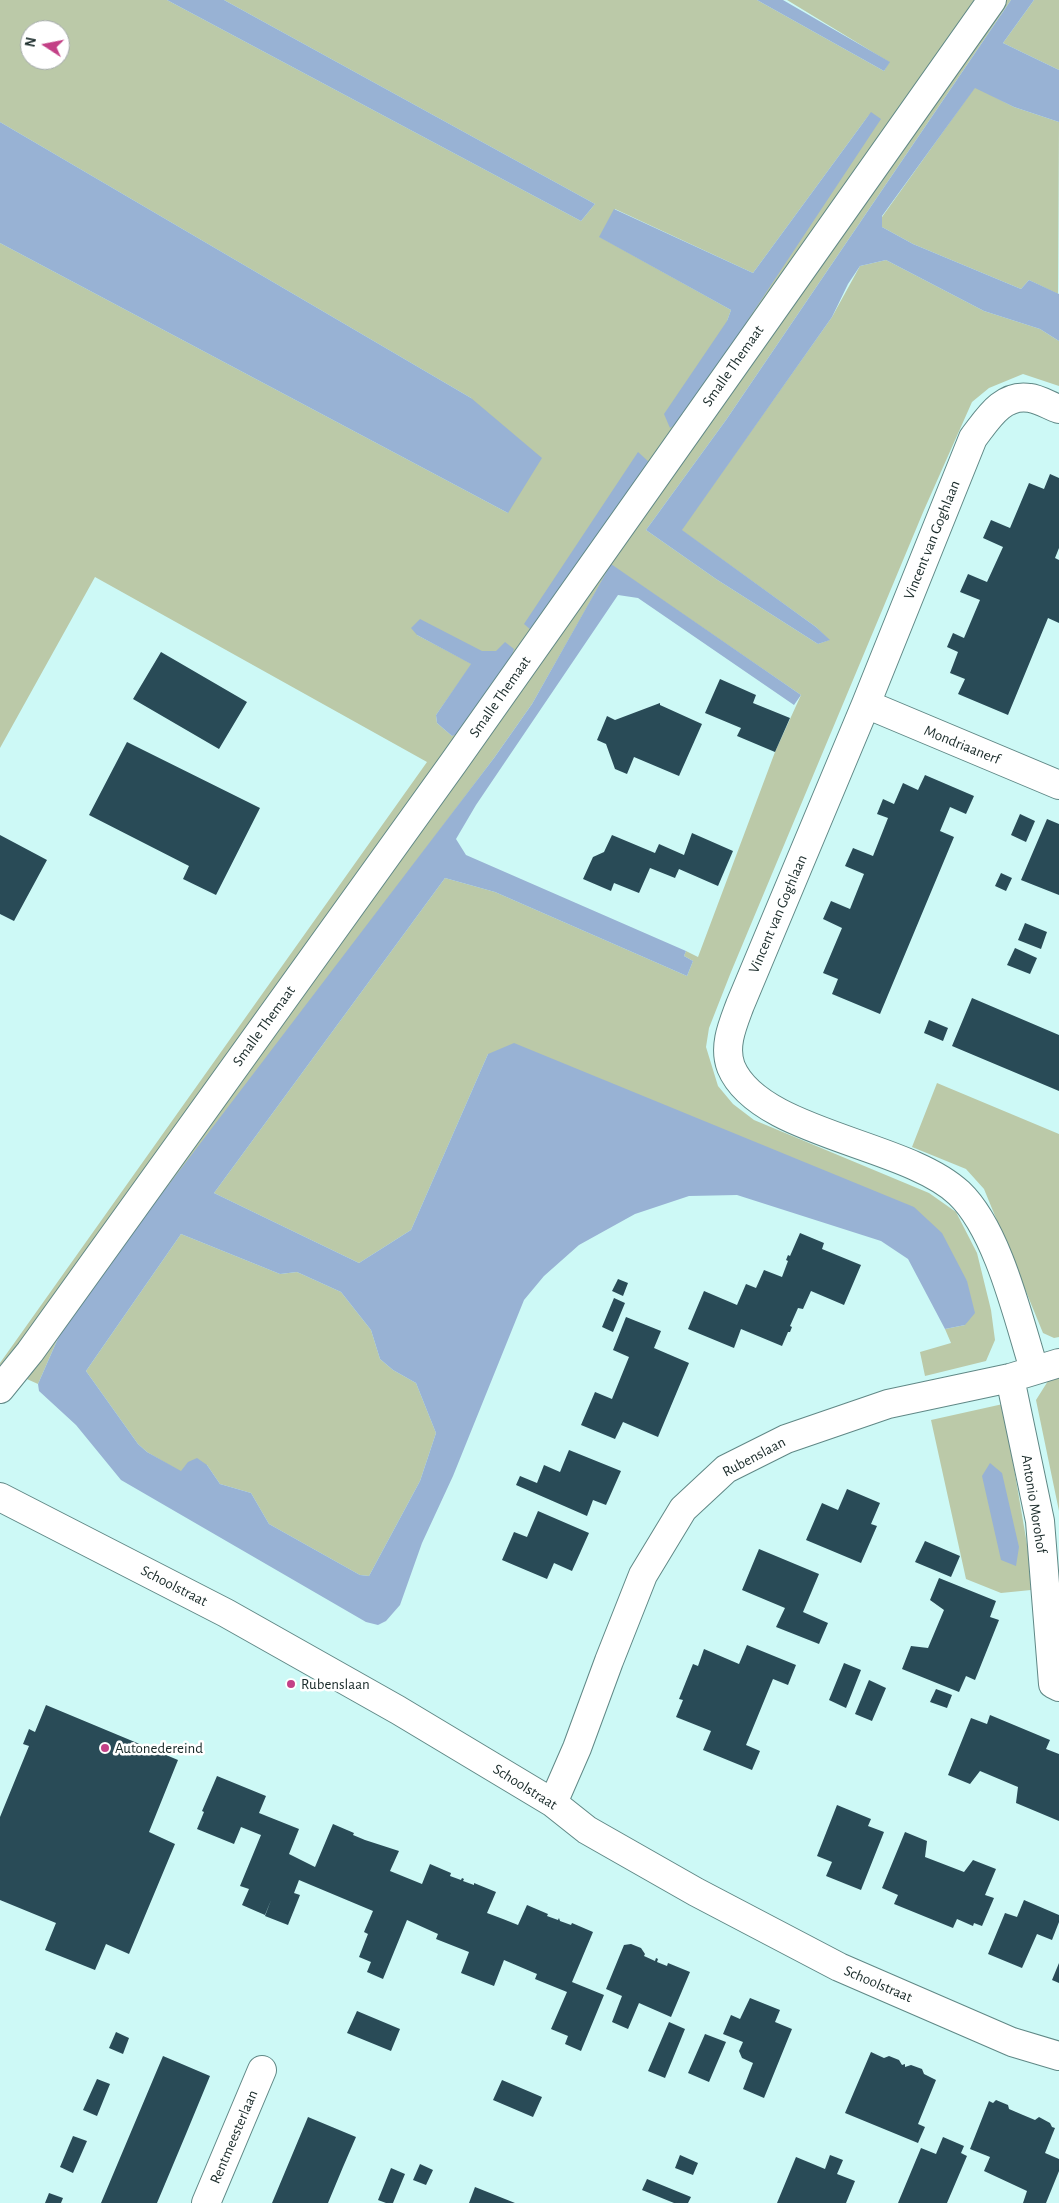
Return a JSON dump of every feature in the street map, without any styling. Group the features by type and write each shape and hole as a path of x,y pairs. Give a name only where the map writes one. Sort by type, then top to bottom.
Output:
{"street":[{"name":"Smalle Themaat","path":"0,1389 30,1352 454,762 992,0"},
{"name":"Vincent van Goghlaan","path":"1034,1370 998,1259 977,1216 960,1194 946,1182 918,1168 780,1114 752,1094 740,1081 731,1066 728,1049 730,1032 866,704 973,438 994,410 1013,399 1030,398 1059,409"},
{"name":"Mondriaanerf","path":"866,704 1059,784"},
{"name":"Antonio Morohof","path":"1034,1370 1040,1521 1053,1684 1059,1687"},
{"name":"Rubenslaan","path":"553,1803 577,1748 608,1661 643,1575 683,1508 726,1469 786,1439 888,1404 1034,1370"},
{"name":"Schoolstraat","path":"0,1497 226,1613 398,1710 553,1803 587,1830 696,1892 839,1968 1012,2042 1059,2056"},
{"name":"Rentmeesterlaan","path":"206,2203 262,2070"}],"green space":[{"path":"0,0 167,0 581,221 595,204 224,0 757,0 884,71 889,62 787,0 1011,0 726,420 646,530 716,579 818,644 829,640 816,627 681,530 832,317 860,266 886,260 984,311 1040,329 1059,341 1059,386 1023,374 989,388 972,402 924,510 731,972 709,1028 706,1047 718,1086 733,1104 754,1120 929,1193 956,1212 977,1253 991,1310 995,1340 986,1361 925,1376 920,1352 951,1343 945,1329 965,1325 967,1281 488,1054 411,1230 359,1263 214,1193 445,878 495,892 687,976 693,961 684,956 686,951 698,957 775,752 801,695 611,565 532,704 494,758 59,1336 38,1384 0,1367 0,1363 427,762 95,577 0,748 0,243 508,513 471,398 0,122","holes":["871,112 727,321 731,310 600,237 615,209 753,273","420,620 482,652 496,651 452,736 437,723 436,715 472,664 417,635"]},
{"path":"1034,0 1059,0 1059,70 1003,43"},
{"path":"975,87 1014,107 1059,122 1058,294 1029,280 1021,289 913,244 882,227 882,217"},
{"path":"937,1083 1059,1134 1059,1337 1054,1338 1043,1333 984,1189 966,1169 912,1147"},
{"path":"181,1234 280,1274 297,1272 341,1292 371,1330 380,1359 393,1370 416,1383 436,1433 420,1481 369,1576 360,1575 269,1524 251,1493 220,1484 207,1465 181,1472 147,1452 138,1444 86,1371"},
{"path":"1059,1378 1059,1511 1036,1400 1048,1381"},
{"path":"1003,1404 1028,1550 1031,1590 1001,1593 966,1579 931,1420"}],"water":[{"path":"167,0 224,0 595,204 581,221"},
{"path":"757,0 783,0 890,62 884,71"},
{"path":"1011,0 1034,0 1003,43 1059,70 1059,122 1014,107 975,88 882,216 882,227 913,244 1021,289 1029,280 1059,294 1059,341 1040,329 984,311 886,260 860,266 848,284 832,317 682,530 816,627 830,640 818,644 716,579 646,530 726,420"},
{"path":"871,112 881,119 681,421 670,428 664,414 727,321 731,310 599,237 614,209 753,273"},
{"path":"0,122 471,398 542,458 508,513 0,243"},
{"path":"638,452 649,462 531,630 524,624"},
{"path":"611,564 801,695 794,705 638,598 618,595 476,805 456,839 466,855 686,951 684,956 693,961 687,976 495,892 445,878 214,1193 359,1263 411,1230 488,1054 514,1043 914,1207 942,1233 967,1281 975,1313 965,1325 945,1329 908,1259 881,1241 737,1195 689,1196 635,1214 579,1245 544,1276 524,1300 453,1476 422,1543 400,1605 386,1621 378,1625 366,1622 121,1480 76,1425 39,1391 38,1384 59,1336 135,1229 494,758 532,704","holes":["181,1234 280,1274 297,1272 341,1292 371,1330 380,1359 393,1370 416,1383 436,1433 420,1481 369,1576 360,1575 269,1524 251,1493 220,1484 207,1465 197,1458 188,1462 181,1471 147,1452 138,1444 86,1371"]},
{"path":"420,619 482,651 496,651 505,642 514,649 508,667 462,732 452,736 437,723 436,715 471,664 417,635 411,628"},
{"path":"990,1463 1002,1473 1019,1547 1016,1566 1001,1560 982,1476"}],"building":[{"path":"1050,474 1059,478 1059,548 1055,558 1059,560 1059,623 1048,618 1008,715 958,694 965,679 950,673 958,652 947,647 953,633 964,638 980,600 960,592 968,574 987,582 1003,547 983,538 991,520 1010,528 1029,483 1044,489"},
{"path":"161,652 247,702 219,749 133,699"},
{"path":"720,679 756,695 753,703 790,718 775,752 737,736 741,728 705,713"},
{"path":"660,703 660,705 702,724 679,776 634,757 627,774 615,769 606,744 597,740 607,716 615,720"},
{"path":"127,742 260,808 216,895 183,879 189,866 89,815"},
{"path":"925,775 974,796 966,814 950,807 940,831 954,837 880,1014 832,994 838,979 823,973 842,928 823,919 831,901 850,909 864,874 845,866 853,848 873,856 888,818 877,814 883,799 894,804 903,783 918,790"},
{"path":"1020,814 1035,821 1026,842 1011,835"},
{"path":"1047,819 1059,824 1059,895 1021,880"},
{"path":"692,833 733,851 718,886 679,869 675,878 650,868 639,893 614,883 611,891 583,879 593,857 604,852 612,835 655,853 659,844 684,855"},
{"path":"0,835 47,860 14,921 0,914"},
{"path":"1001,873 1012,878 1006,891 995,886"},
{"path":"1025,923 1047,932 1041,949 1018,940"},
{"path":"1015,948 1037,958 1030,974 1007,965"},
{"path":"972,998 1059,1035 1059,1091 952,1046"},
{"path":"929,1020 948,1028 943,1041 924,1033"},
{"path":"800,1233 824,1243 822,1249 861,1265 844,1305 811,1291 803,1309 798,1308 790,1326 792,1327 790,1332 788,1332 782,1346 741,1329 734,1348 688,1329 704,1291 737,1305 746,1284 756,1288 764,1270 782,1277 788,1261 786,1260 788,1255 790,1256"},
{"path":"618,1279 628,1283 623,1296 612,1291"},
{"path":"614,1298 625,1303 613,1332 602,1327"},
{"path":"626,1317 661,1331 654,1348 689,1363 658,1437 623,1422 615,1439 581,1425 595,1392 612,1399 629,1357 613,1350"},
{"path":"569,1450 621,1471 606,1505 593,1500 587,1516 516,1485 520,1476 537,1483 544,1465 560,1472"},
{"path":"847,1489 880,1503 871,1524 877,1526 861,1563 806,1540 822,1503 838,1510"},
{"path":"538,1511 589,1533 572,1571 554,1563 547,1579 502,1560 514,1532 527,1537"},
{"path":"925,1541 960,1556 951,1577 915,1562"},
{"path":"759,1549 819,1574 803,1612 828,1623 819,1644 776,1627 785,1608 742,1590"},
{"path":"939,1578 996,1601 990,1617 999,1620 975,1680 966,1676 959,1692 902,1669 911,1646 928,1648 944,1610 930,1600"},
{"path":"747,1645 796,1665 788,1685 773,1679 746,1745 760,1751 752,1770 703,1750 711,1731 676,1717 683,1700 679,1699 693,1664 698,1666 704,1649 739,1664"},
{"path":"844,1663 861,1670 846,1708 829,1700"},
{"path":"869,1680 886,1688 872,1721 855,1714"},
{"path":"936,1689 952,1695 947,1708 930,1702"},
{"path":"46,1705 178,1760 149,1832 175,1844 129,1954 106,1944 95,1970 45,1950 56,1923 0,1900 0,1817 29,1746 23,1744 29,1729 35,1732"},
{"path":"990,1715 1050,1740 1046,1749 1059,1754 1059,1821 1016,1803 1018,1787 980,1771 970,1784 948,1775 971,1718 987,1724"},
{"path":"217,1776 266,1796 259,1813 299,1829 289,1854 315,1867 333,1824 365,1840 399,1851 390,1871 422,1884 430,1864 451,1873 450,1876 461,1880 462,1878 464,1879 463,1881 474,1885 474,1883 496,1892 487,1913 518,1925 527,1905 548,1914 547,1916 558,1920 559,1918 560,1921 571,1925 572,1923 593,1932 572,1982 604,1995 581,2051 565,2044 568,2036 551,2029 567,1992 535,1979 537,1974 504,1960 494,1986 461,1973 469,1952 436,1939 438,1934 407,1920 383,1979 367,1972 371,1962 359,1957 368,1934 364,1932 373,1911 299,1880 294,1893 300,1895 288,1925 265,1916 271,1900 265,1915 242,1905 249,1889 240,1886 261,1835 241,1827 234,1844 197,1829 204,1812 202,1811"},
{"path":"837,1805 871,1819 868,1826 884,1832 861,1890 826,1876 832,1862 817,1856"},
{"path":"905,1832 927,1841 925,1857 964,1872 973,1860 996,1869 985,1895 994,1898 982,1926 974,1923 973,1926 957,1919 953,1928 894,1904 898,1895 882,1888"},
{"path":"1024,1900 1059,1915 1059,1922 1052,1940 1037,1934 1022,1968 988,1954 1005,1913 1017,1917"},
{"path":"631,1944 641,1948 645,1954 644,1956 655,1961 656,1958 658,1959 657,1962 667,1966 668,1963 690,1972 671,2017 639,2003 628,2029 612,2022 622,1996 606,1989 624,1945"},
{"path":"1059,1963 1059,1983 1052,1980"},
{"path":"750,1998 780,2010 775,2022 792,2029 764,2098 743,2089 753,2063 742,2058 739,2051 743,2042 723,2034 731,2015 740,2019"},
{"path":"357,2011 400,2029 391,2051 347,2033"},
{"path":"669,2022 685,2029 665,2078 648,2071"},
{"path":"116,2032 129,2038 123,2054 109,2048"},
{"path":"705,2034 726,2042 709,2082 688,2073"},
{"path":"871,2052 884,2058 889,2056 899,2060 902,2065 905,2064 905,2067 911,2065 922,2069 924,2074 936,2080 918,2124 925,2127 918,2143 845,2113"},
{"path":"163,2056 210,2076 157,2203 101,2203"},
{"path":"97,2079 110,2084 97,2116 83,2110"},
{"path":"502,2080 542,2097 533,2117 493,2100"},
{"path":"996,2100 1008,2105 1009,2109 1035,2120 1039,2117 1055,2128 1045,2153 1059,2159 1059,2171 1046,2203 1023,2203 1027,2191 984,2171 990,2157 970,2149 989,2101 993,2103"},
{"path":"308,2117 356,2137 328,2203 272,2203"},
{"path":"73,2136 87,2141 73,2173 60,2167"},
{"path":"943,2137 964,2146 961,2153 967,2156 947,2203 898,2203 921,2148 936,2154"},
{"path":"680,2155 698,2163 693,2175 675,2168"},
{"path":"830,2155 843,2160 837,2174 855,2181 846,2203 777,2203 796,2157 825,2169"},
{"path":"420,2164 433,2170 426,2185 413,2180"},
{"path":"391,2168 405,2174 393,2203 386,2203 378,2200"},
{"path":"647,2179 691,2197 688,2203 674,2203 642,2190"},
{"path":"475,2187 515,2203 469,2203"},
{"path":"49,2193 63,2198 61,2203 45,2203"}],"place":[{"name":"Rubenslaan","path":"291,1684"},
{"name":"Autonedereind","path":"105,1748"}]}
